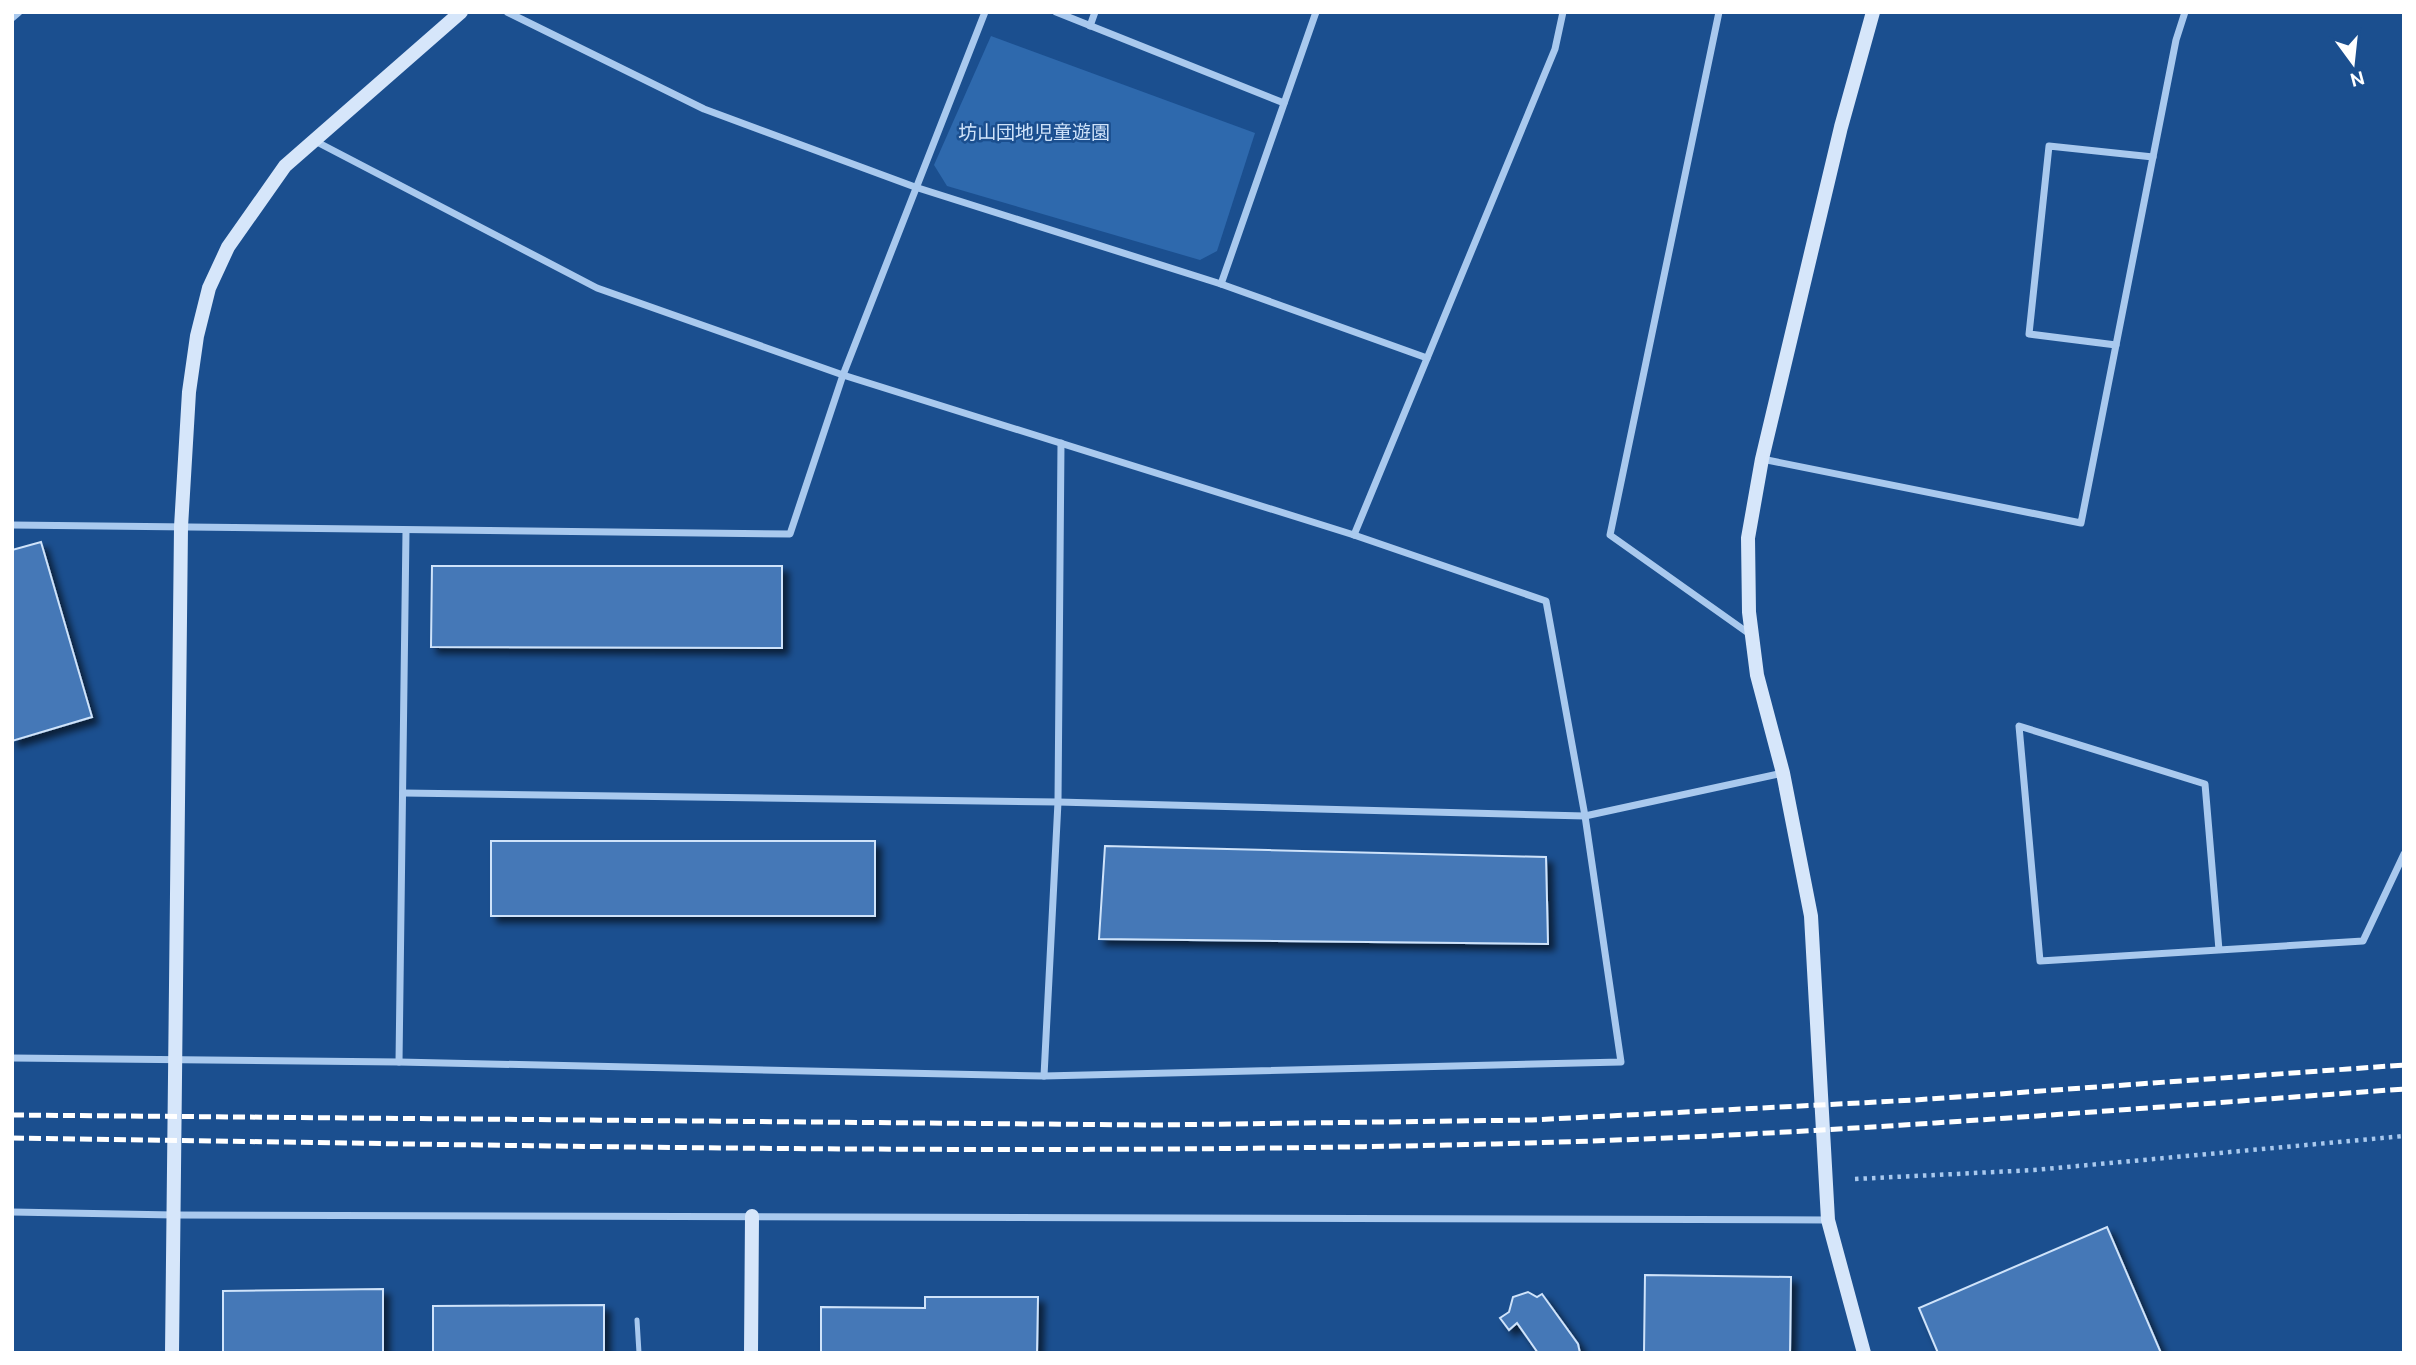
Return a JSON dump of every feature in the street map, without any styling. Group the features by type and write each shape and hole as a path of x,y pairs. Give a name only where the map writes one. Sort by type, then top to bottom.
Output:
{"street":[{"path":"12,18 19,12"},
{"path":"172,1353 181,527 189,391 209,288 228,247 285,166 461,12"},
{"path":"507,12 704,109 915,187 1221,284 1427,358"},
{"path":"12,524 790,534 842,374 985,12"},
{"path":"1056,12 1284,103"},
{"path":"1090,26 1095,12"},
{"path":"1221,284 1316,12"},
{"path":"1353,535 1555,49 1563,12"},
{"path":"1719,12 1610,535 1752,635"},
{"path":"1864,1353 1828,1220 1811,916 1783,773 1757,675 1752,635 1748,538 1762,459 1841,127 1873,12"},
{"path":"1762,459 2081,523 2176,40 2185,12"},
{"path":"12,1058 399,1062 1044,1076 1621,1062 1585,816 1546,601 1353,535 842,374 597,288 315,141"},
{"path":"2116,345 2029,334 2049,146 2153,157"},
{"path":"1044,1076 1058,802 1060,443"},
{"path":"399,1062 406,531"},
{"path":"2219,950 2205,785 2019,726 2040,961 2219,950 2364,941 2404,853"},
{"path":"403,793 1058,802 1585,816 1783,773"},
{"path":"12,1212 174,1215 1828,1220"},
{"path":"751,1353 752,1216"}],"lane":[{"path":"637,1320 639,1353"}],"path":[{"path":"1826,1180 2034,1170 2404,1136"}],"green space":[{"name":"坊山団地児童遊園","path":"991,36 1255,133 1217,251 1200,260 947,186 934,165"}],"building":[{"path":"41,542 92,717 12,741 12,550"},
{"path":"432,566 782,566 782,648 431,647"},
{"path":"491,841 875,841 875,916 491,916"},
{"path":"1105,846 1546,857 1548,944 1099,939"},
{"path":"2107,1227 2161,1353 1938,1353 1919,1308"},
{"path":"1645,1275 1791,1277 1790,1353 1644,1353"},
{"path":"383,1289 383,1353 223,1353 223,1291"},
{"path":"1528,1292 1537,1297 1542,1294 1578,1344 1580,1353 1538,1353 1517,1323 1509,1330 1500,1318 1509,1312 1513,1297"},
{"path":"925,1297 1038,1297 1037,1353 821,1353 821,1307 925,1308"},
{"path":"604,1305 604,1353 433,1353 433,1306"}],"railway":[{"path":"12,1115 1154,1125 1532,1120 1915,1100 2404,1065"},
{"path":"12,1138 770,1148 1339,1147 1747,1134 2404,1089"}]}
